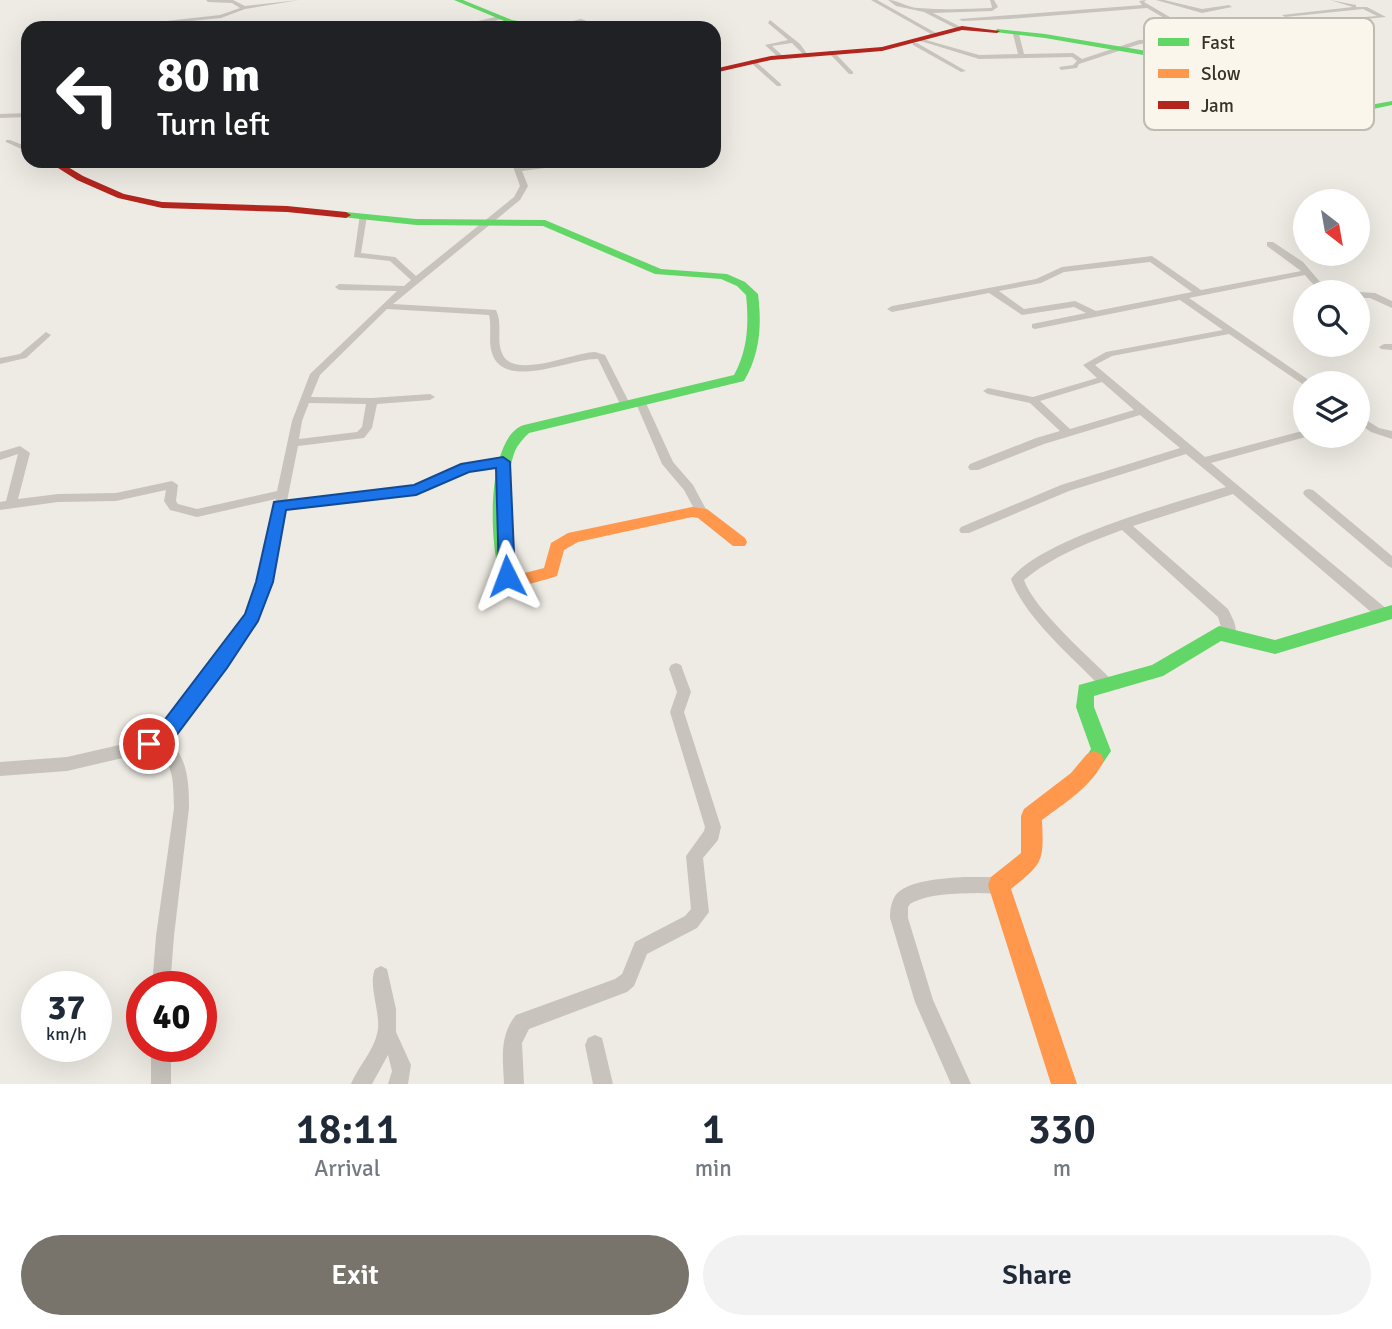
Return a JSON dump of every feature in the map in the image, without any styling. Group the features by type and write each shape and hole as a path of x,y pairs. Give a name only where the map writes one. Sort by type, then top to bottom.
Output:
{"street":[{"path":"176,21 216,17 244,8 297,0"},
{"path":"457,0 500,18 518,21"},
{"path":"873,0 906,21 933,25 962,25 1058,12 1150,6"},
{"path":"890,0 903,9"},
{"path":"890,11 992,9 992,0"},
{"path":"1144,0 1142,2 1170,18"},
{"path":"1158,0 1202,11 1230,7"},
{"path":"1332,0 1390,12"},
{"path":"208,1 233,2 244,8"},
{"path":"953,1 962,25"},
{"path":"1285,15 1363,8 1383,17 1370,18"},
{"path":"924,10 933,25"},
{"path":"1298,14 1308,18"},
{"path":"486,21 500,18"},
{"path":"906,21 933,25"},
{"path":"770,22 798,43 806,54"},
{"path":"721,69 781,57 875,50 913,40 933,25"},
{"path":"962,25 1144,52"},
{"path":"1016,33 1021,55"},
{"path":"913,40 966,55 1073,55 1082,62"},
{"path":"913,40 963,71"},
{"path":"781,57 768,45 792,41"},
{"path":"1061,68 1076,66 1116,47 1144,42"},
{"path":"831,52 851,73"},
{"path":"752,61 779,85"},
{"path":"1374,107 1392,103"},
{"path":"0,116 21,115"},
{"path":"8,141 21,147"},
{"path":"64,168 80,178 146,203 287,209 416,222 493,219 545,223 659,272 723,276 741,284 752,294 750,349 739,378 524,430 510,440 503,462 507,576 515,582 551,572 557,547 574,537 692,512 702,513"},
{"path":"159,743 221,663 252,617 265,582 292,443 314,374 386,306 493,219 522,191 524,186 517,168"},
{"path":"363,216 357,255 391,259 417,281"},
{"path":"1270,244 1308,272 1314,280"},
{"path":"892,309 1038,281 1062,270 1152,259 1199,293"},
{"path":"1035,326 1308,272"},
{"path":"339,287 406,289"},
{"path":"991,290 1022,312 1075,304 1095,314"},
{"path":"1370,295 1392,305"},
{"path":"1181,297 1293,373"},
{"path":"386,306 493,312 495,345 499,359 506,366 523,369 595,355 602,357 668,464 689,488 702,513 739,542"},
{"path":"1230,331 1109,354 1088,365 1234,489 1387,613"},
{"path":"0,361 23,356 46,335"},
{"path":"988,390 1033,400 1103,379"},
{"path":"305,400 372,401 430,397"},
{"path":"1033,400 1067,432"},
{"path":"292,443 360,435 367,428 372,401"},
{"path":"974,467 1067,432 1141,411"},
{"path":"1370,426 1392,435"},
{"path":"1202,462 1293,437"},
{"path":"0,456 20,450 24,453 5,506 58,498 116,497 169,484 173,486 170,500 174,507 197,513 280,500 416,490 466,467 503,462"},
{"path":"965,530 1065,488 1187,450"},
{"path":"1107,684 1033,606 1017,586 1017,579 1053,554 1124,525 1234,489"},
{"path":"1309,494 1392,563"},
{"path":"1124,525 1223,613 1228,622 1229,633"},
{"path":"961,1084 924,1002 899,919 899,906 903,898 913,893 976,884 999,885 1030,860 1033,853 1029,822 1031,816 1079,780 1101,751 1099,734 1084,707 1082,698 1085,691 1157,671 1210,636 1229,633 1264,647 1275,647 1387,613"},
{"path":"514,1084 511,1042 514,1031 523,1022 621,986 628,980 640,948 691,922 700,912 694,856 712,834 713,827 677,712 684,692 676,669"},
{"path":"0,769 67,764 159,743 166,746 175,758 182,809 162,971"},
{"path":"999,885 1064,1084"},
{"path":"361,1084 388,1036 390,1022 381,975"},
{"path":"388,1036 402,1062 398,1084"},
{"path":"595,1045 603,1084"},
{"path":"161,1062 161,1084"}],"traffic: fast":[{"path":"457,0 509,21"},
{"path":"997,31 1045,36 1144,53"},
{"path":"1374,107 1392,103"},
{"path":"346,215 416,222 545,223 659,272 723,276 741,284 752,294 753,338 739,378 524,430 515,439 506,457 502,500 503,554 509,578"},
{"path":"1094,760 1101,751 1100,743 1087,714 1085,691 1157,671 1219,633 1275,647 1392,612"}],"traffic: slow":[{"path":"509,578 515,582 551,572 557,547 574,537 692,512 702,513 739,542"},
{"path":"1064,1084 999,885 1030,860 1033,850 1031,816 1078,780 1094,760"}],"traffic: jam":[{"path":"721,69 771,58 882,49 962,28 997,31"},
{"path":"64,168 121,196 162,205 287,209 346,215"}],"route":[{"path":"149,744 159,743 221,663 252,617 265,582 279,506 416,490 466,467 503,462 507,576"}]}
